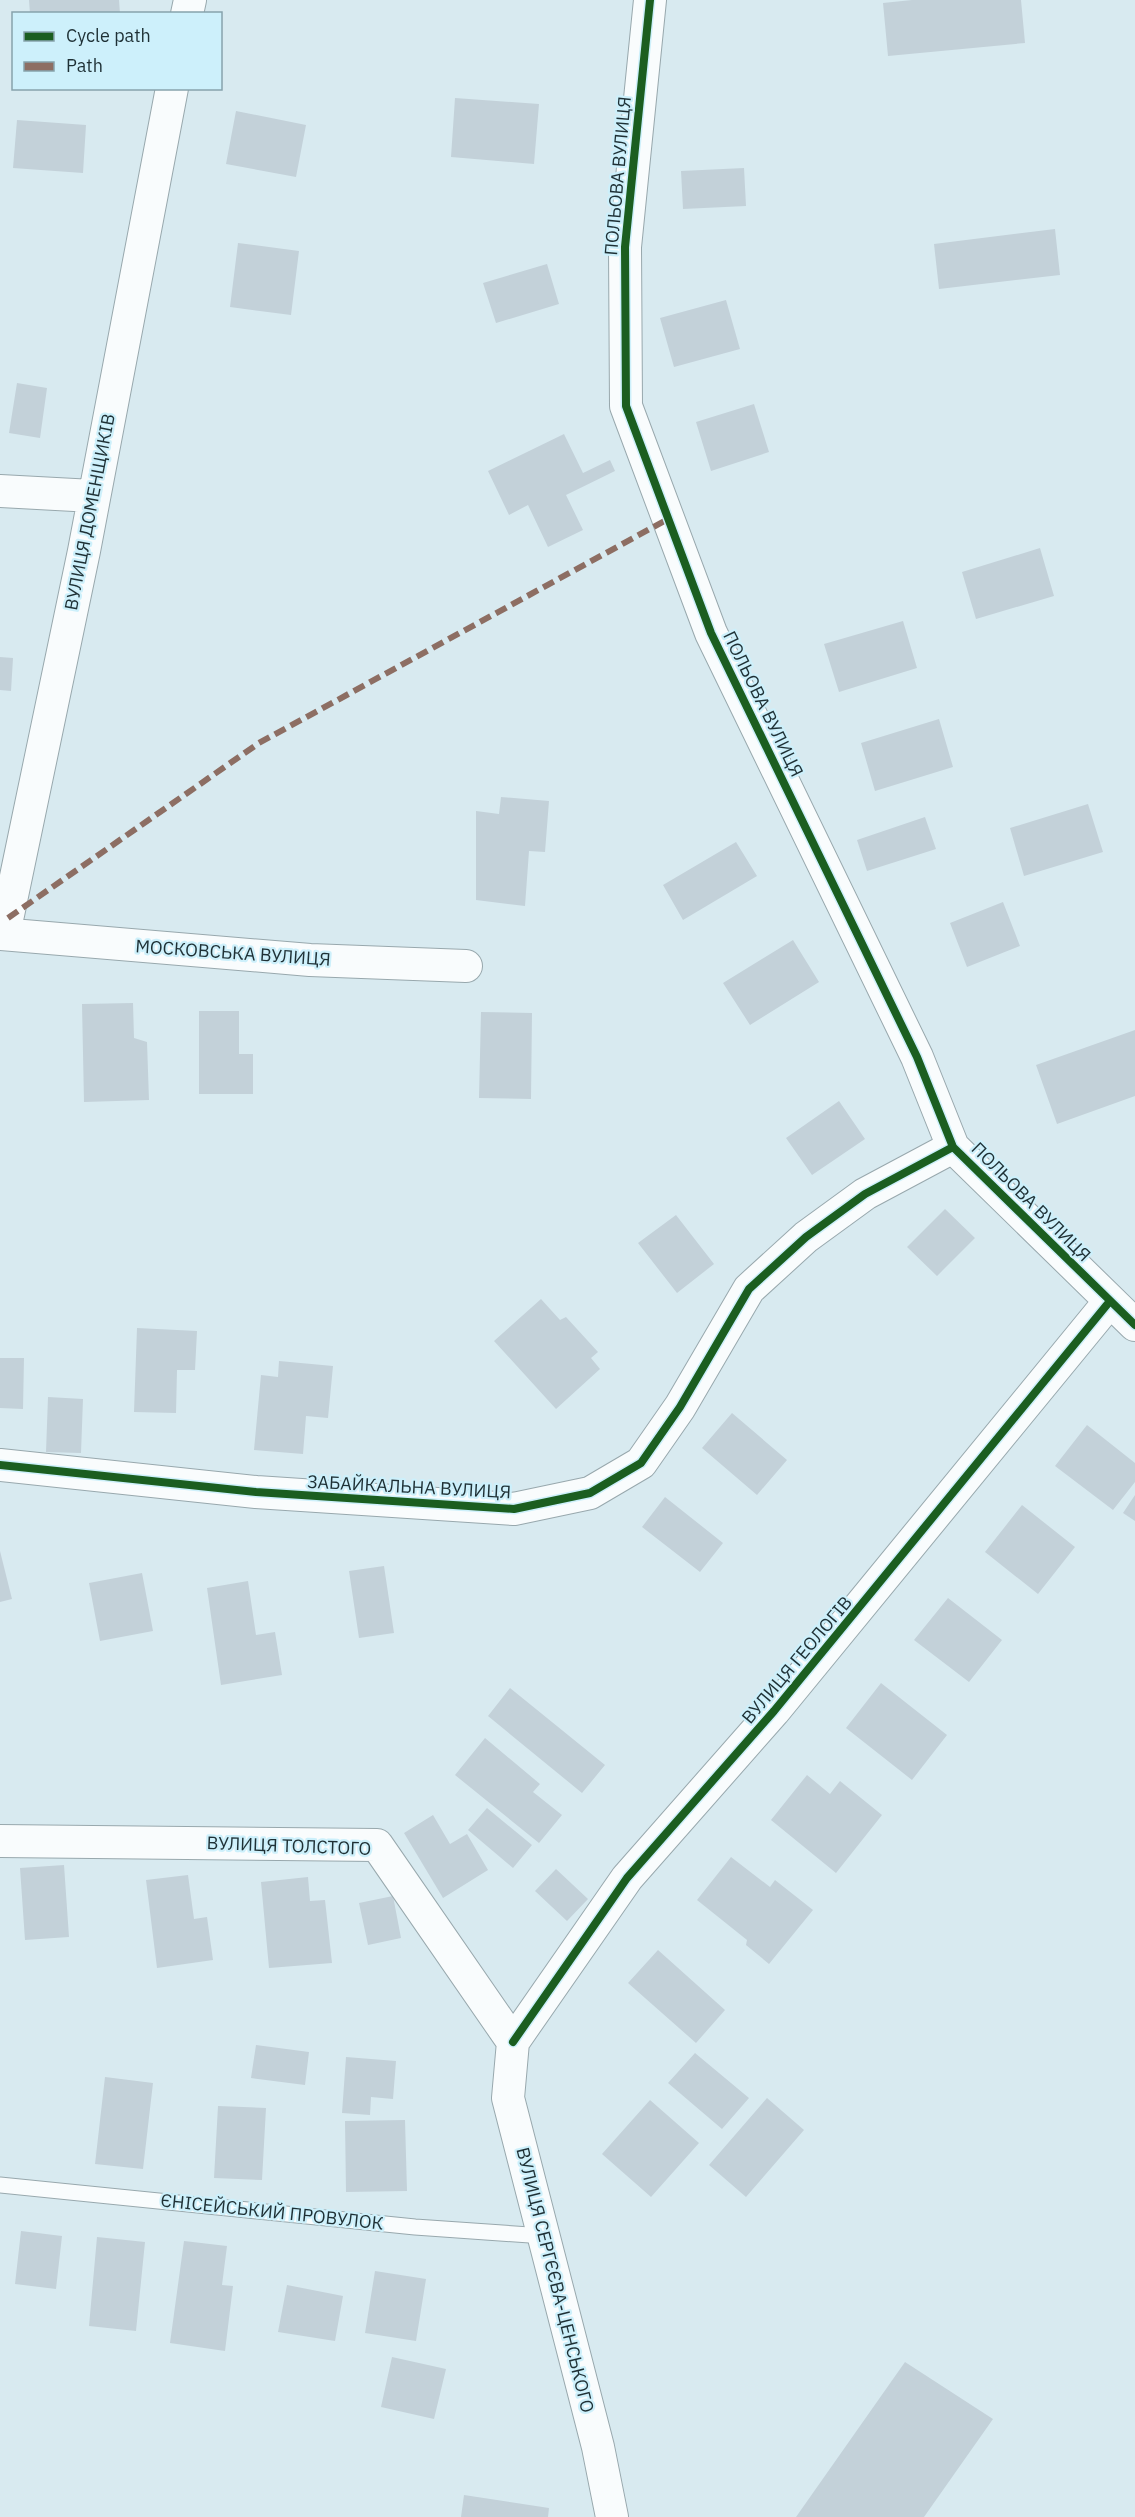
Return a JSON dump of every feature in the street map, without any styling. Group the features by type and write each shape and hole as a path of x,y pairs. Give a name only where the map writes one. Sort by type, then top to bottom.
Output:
{"street":[{"name":"ПОЛЬОВА ВУЛИЦЯ","path":"650,0 625,247 626,406 711,633 912,1047 953,1147 1135,1325"},
{"name":"ВУЛИЦЯ ДОМЕНЩИКІВ","path":"2,934 84,551 172,90"},
{"path":"0,491 93,496"},
{"name":"МОСКОВСЬКА ВУЛИЦЯ","path":"2,934 310,960 466,966"},
{"name":"ЗАБАЙКАЛЬНА ВУЛИЦЯ","path":"0,1465 256,1492 514,1509 590,1493 641,1463 680,1407 749,1288 806,1237 865,1194 953,1147"},
{"name":"ВУЛИЦЯ ГЕОЛОГІВ","path":"513,2042 627,1878 804,1676 1110,1301"},
{"name":"ВУЛИЦЯ ТОЛСТОГО","path":"0,1841 377,1845 513,2042"},
{"name":"ВУЛИЦЯ СЕРГЄЄВА-ЦЕНСЬКОГО","path":"513,2042 508,2098 598,2447 612,2517"}],"lane":[{"name":"ЄНІСЕЙСЬКИЙ ПРОВУЛОК","path":"0,2185 416,2227 544,2236"}],"building":[{"path":"29,0 119,0 120,12 30,12"},
{"path":"912,0 1021,0 1025,43 888,56 883,3"},
{"path":"455,98 539,104 534,164 451,157"},
{"path":"236,111 306,125 296,177 226,164"},
{"path":"17,120 86,125 83,173 13,168"},
{"path":"744,168 746,206 683,209 681,171"},
{"path":"1055,229 1060,275 939,289 934,244"},
{"path":"238,243 299,251 291,315 230,307"},
{"path":"547,264 559,304 496,323 483,283"},
{"path":"726,300 740,349 674,367 660,318"},
{"path":"17,383 47,388 40,438 9,433"},
{"path":"754,404 769,452 711,471 696,422"},
{"path":"564,434 583,473 610,460 615,471 566,495 583,530 548,547 528,505 509,515 488,471"},
{"path":"1040,548 1054,596 976,619 962,572"},
{"path":"903,621 917,668 839,692 824,644"},
{"path":"0,657 13,658 11,691 0,690"},
{"path":"939,719 953,767 875,791 861,743"},
{"path":"501,797 549,801 545,852 529,851 525,906 476,900 476,811 499,814"},
{"path":"1088,804 1103,852 1024,876 1010,828"},
{"path":"925,817 936,849 867,871 857,840"},
{"path":"736,842 757,876 683,920 663,885"},
{"path":"1003,902 1020,946 967,967 950,923"},
{"path":"793,940 819,982 750,1025 723,983"},
{"path":"133,1003 134,1038 147,1042 149,1100 84,1102 82,1004"},
{"path":"199,1011 239,1011 239,1054 253,1054 253,1094 199,1094"},
{"path":"481,1012 532,1013 531,1099 479,1098"},
{"path":"1135,1030 1135,1096 1057,1124 1036,1065"},
{"path":"839,1101 865,1139 812,1175 786,1138"},
{"path":"945,1209 975,1238 937,1276 907,1247"},
{"path":"676,1215 714,1264 677,1293 638,1243"},
{"path":"541,1299 560,1320 566,1317 598,1352 591,1358 600,1369 556,1409 494,1341"},
{"path":"137,1328 197,1331 195,1370 177,1370 176,1413 134,1412"},
{"path":"0,1358 24,1358 23,1409 0,1408"},
{"path":"279,1361 333,1366 328,1418 306,1416 303,1454 254,1450 261,1375 278,1377"},
{"path":"48,1397 83,1399 81,1453 46,1452"},
{"path":"732,1413 787,1460 757,1495 702,1448"},
{"path":"1087,1425 1135,1463 1135,1482 1113,1510 1055,1466"},
{"path":"1135,1495 1135,1521 1123,1513"},
{"path":"665,1497 723,1543 700,1572 642,1527"},
{"path":"1022,1505 1075,1547 1038,1594 985,1552"},
{"path":"0,1551 12,1599 0,1602"},
{"path":"384,1566 394,1633 359,1638 349,1571"},
{"path":"142,1573 153,1631 100,1641 89,1583"},
{"path":"248,1581 256,1635 275,1632 282,1675 221,1685 207,1588"},
{"path":"948,1598 1002,1640 969,1682 914,1640"},
{"path":"881,1683 947,1735 912,1780 846,1728"},
{"path":"510,1688 605,1765 582,1793 488,1716"},
{"path":"485,1738 540,1784 533,1792 562,1815 539,1843 455,1775"},
{"path":"807,1775 830,1794 840,1781 882,1815 836,1873 771,1820"},
{"path":"487,1808 532,1845 513,1868 468,1830"},
{"path":"433,1815 450,1844 467,1834 488,1870 443,1898 404,1833"},
{"path":"731,1857 770,1887 775,1880 813,1910 769,1964 746,1945 747,1940 697,1900"},
{"path":"64,1865 69,1937 25,1940 20,1868"},
{"path":"556,1869 588,1899 567,1921 535,1891"},
{"path":"188,1875 194,1919 207,1917 213,1960 157,1968 146,1880"},
{"path":"308,1877 310,1901 325,1900 332,1963 269,1968 261,1882"},
{"path":"393,1896 401,1938 368,1945 359,1903"},
{"path":"658,1950 725,2010 696,2043 628,1983"},
{"path":"256,2045 309,2052 305,2085 251,2078"},
{"path":"695,2053 749,2098 722,2129 668,2083"},
{"path":"346,2057 396,2061 393,2099 371,2097 370,2115 342,2113"},
{"path":"105,2077 153,2083 143,2169 95,2164"},
{"path":"767,2098 804,2130 746,2197 709,2165"},
{"path":"650,2100 699,2143 651,2197 602,2154"},
{"path":"218,2106 266,2108 262,2180 214,2178"},
{"path":"405,2120 407,2191 346,2192 345,2121"},
{"path":"21,2231 62,2236 56,2289 15,2284"},
{"path":"97,2237 145,2242 136,2331 89,2326"},
{"path":"184,2241 227,2246 222,2285 233,2286 225,2351 170,2343"},
{"path":"375,2271 426,2279 416,2341 365,2333"},
{"path":"287,2285 343,2296 335,2341 278,2332"},
{"path":"392,2357 446,2369 434,2419 381,2407"},
{"path":"905,2362 993,2419 924,2517 796,2517"},
{"path":"464,2495 549,2508 548,2517 461,2517"}],"marked path":[{"path":"8,918 259,743 668,519"}],"cycle path":[{"path":"650,0 625,247 626,406 711,633 917,1057 953,1147 1135,1325"},
{"path":"0,1465 256,1492 514,1509 590,1493 641,1463 680,1407 749,1289 806,1237 865,1194 953,1147"},
{"path":"513,2042 627,1878 774,1711 1110,1301"}]}
